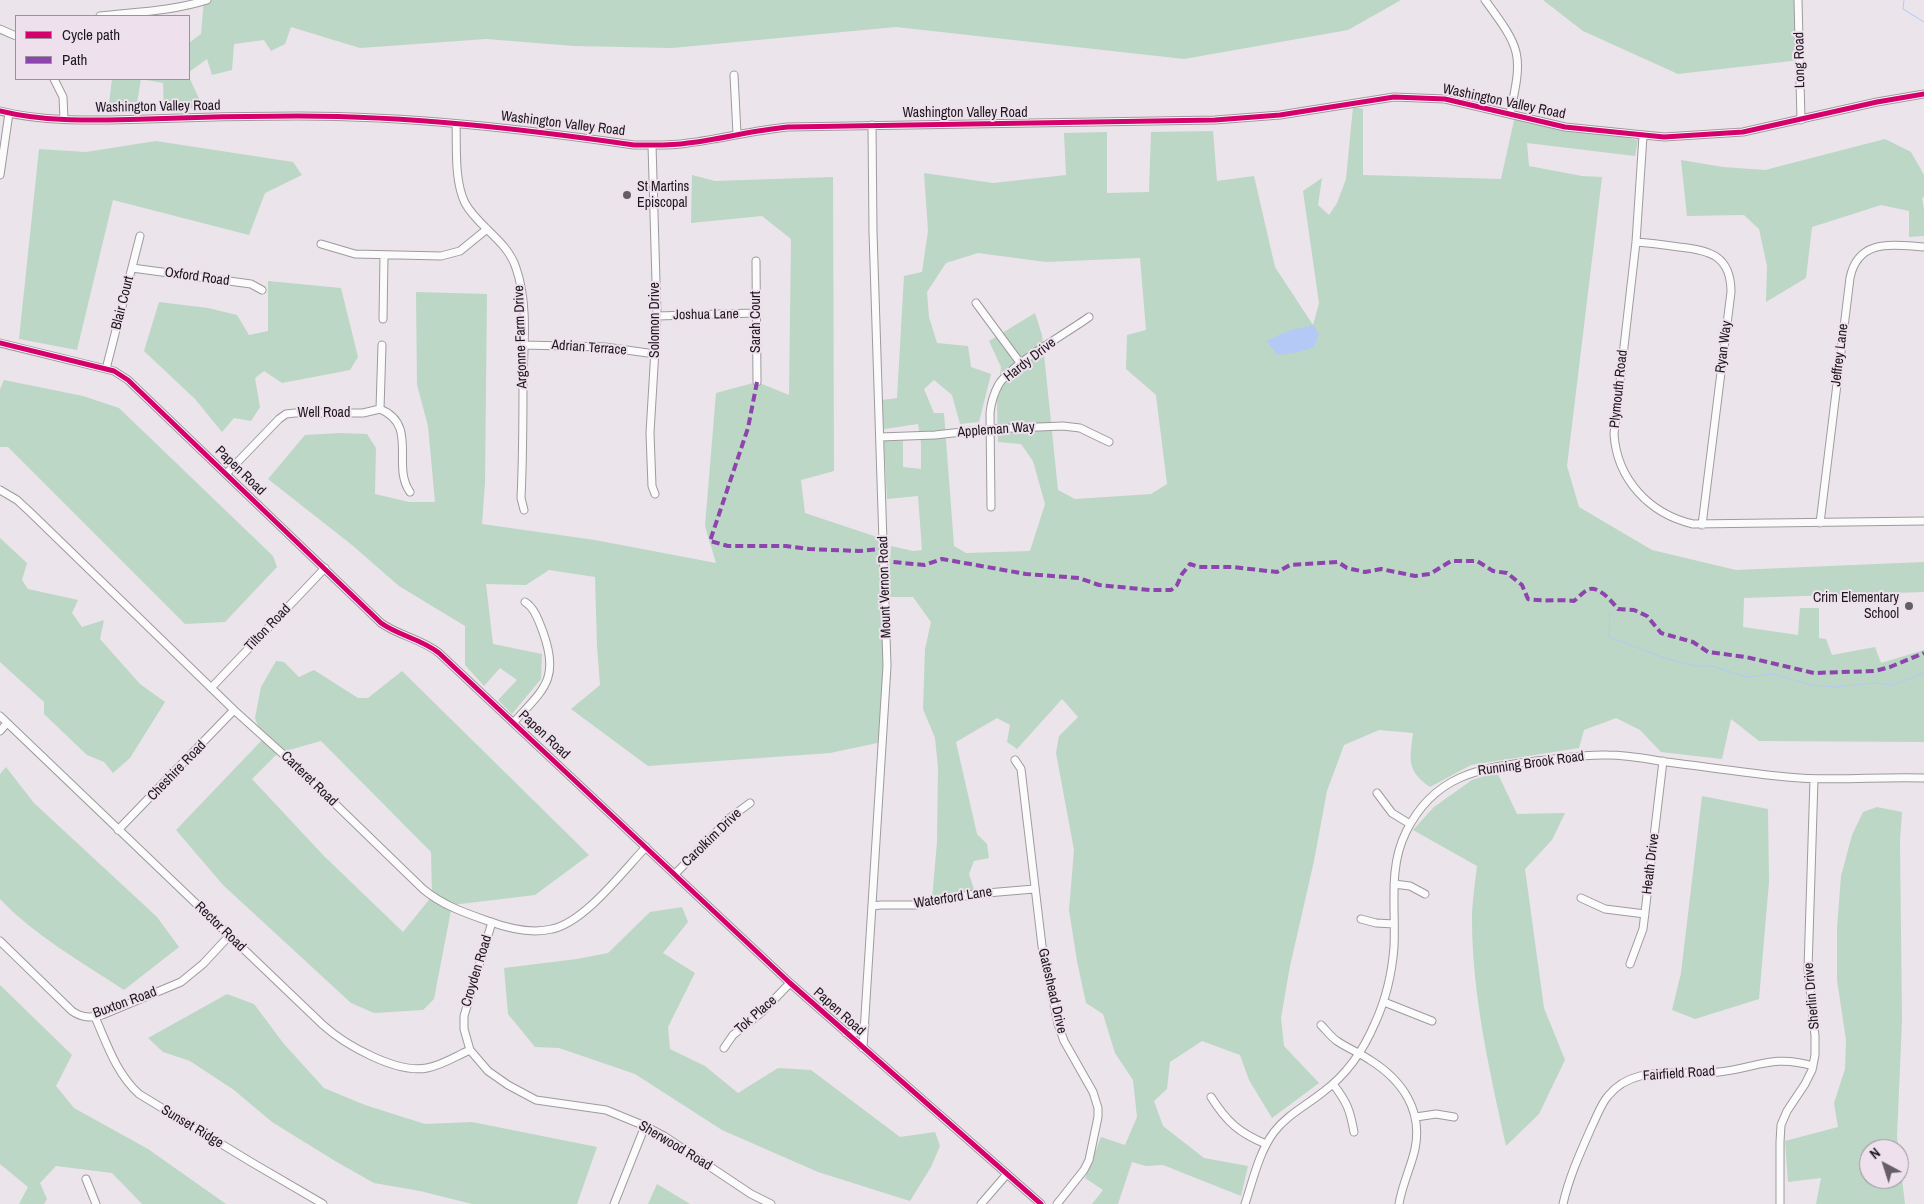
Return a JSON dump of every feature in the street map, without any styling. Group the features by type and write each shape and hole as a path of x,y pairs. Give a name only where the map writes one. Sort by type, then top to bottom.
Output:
{"street":[{"path":"109,15 195,4 207,0"},
{"path":"1485,0 1510,35 1517,53 1518,78 1510,114"},
{"name":"Long Road","path":"1798,0 1801,120"},
{"path":"0,30 15,36"},
{"path":"734,75 737,134"},
{"path":"55,80 62,93 64,119"},
{"name":"Washington Valley Road","path":"0,111 31,117 64,119 318,116 385,118 508,128 652,145 688,143 788,127 1215,120 1280,115 1394,97 1409,97 1446,99 1565,127 1643,136 1683,137 1727,134 1801,120 1877,102 1924,94"},
{"path":"0,175 10,113"},
{"name":"Argonne Farm Drive","path":"456,124 460,188 466,204 511,255 516,267 522,299 524,345 520,498 524,510"},
{"name":"Mount Vernon Road","path":"863,1048 887,666 872,125"},
{"name":"Plymouth Road","path":"1643,136 1636,242 1614,434 1616,450 1629,481 1655,508 1682,521 1702,525 1924,521"},
{"name":"Solomon Drive","path":"652,145 657,316 650,433 652,486 655,494"},
{"path":"321,244 355,254 441,256 465,248 487,229"},
{"name":"Blair Court","path":"106,369 140,236"},
{"name":"Ryan Way","path":"1636,242 1698,249 1711,253 1725,266 1730,278 1731,292 1702,525"},
{"name":"Jeffrey Lane","path":"1820,523 1852,270 1857,261 1876,246 1924,247"},
{"path":"383,319 384,256"},
{"name":"Sarah Court","path":"756,261 757,382"},
{"name":"Oxford Road","path":"132,268 251,284 262,290"},
{"path":"976,303 1021,364"},
{"name":"Joshua Lane","path":"657,316 755,313"},
{"name":"Hardy Drive","path":"991,507 990,405 999,385 1021,364 1089,317"},
{"name":"Papen Road","path":"0,343 106,369 121,375 137,388 381,623 402,635 434,648 790,983 1041,1204"},
{"path":"382,345 380,410 392,415 401,430 405,482 410,492"},
{"name":"Adrian Terrace","path":"524,345 606,347 655,354"},
{"name":"Well Road","path":"227,473 286,414 363,413 380,410"},
{"name":"Appleman Way","path":"880,437 935,436 989,428 1072,426 1087,431 1108,442"},
{"name":"Carteret Road","path":"0,490 30,512 234,710 295,765 432,896 468,914 492,922 533,930 560,927 576,918 601,896 646,847"},
{"name":"Tilton Road","path":"211,688 325,568"},
{"path":"514,722 542,690 550,670 549,654 544,637 534,612 525,602"},
{"name":"Cheshire Road","path":"118,830 234,710"},
{"name":"Rector Road","path":"0,716 229,936 323,1025 342,1040 396,1065 420,1069 445,1062 470,1050"},
{"path":"0,731 7,723"},
{"name":"Running Brook Road","path":"1245,1204 1266,1144 1273,1133 1286,1119 1333,1084 1359,1052 1374,1024 1384,1002 1392,967 1394,884 1398,852 1410,824 1421,808 1437,793 1459,777 1470,772 1506,765 1608,755 1788,778 1924,778"},
{"name":"Gateshead Drive","path":"1015,760 1021,769 1042,946 1058,1024 1064,1041 1093,1092 1098,1108 1090,1160 1057,1204"},
{"name":"Heath Drive","path":"1630,964 1641,936 1645,914 1662,761"},
{"name":"Sherlin Drive","path":"1780,1204 1781,1125 1785,1115 1805,1084 1815,1055 1815,1036 1808,969 1814,779"},
{"path":"1377,793 1392,813 1410,824"},
{"name":"Carolkim Drive","path":"675,874 731,818 750,802"},
{"path":"1394,884 1410,886 1425,894"},
{"name":"Waterford Lane","path":"872,906 881,904 915,905 975,894 1034,888"},
{"path":"1581,898 1605,909 1645,914"},
{"path":"1361,919 1376,923 1394,924"},
{"name":"Croyden Road","path":"470,1050 464,1029 464,1016 492,922"},
{"name":"Buxton Road","path":"0,941 72,1011 84,1017 95,1017 181,982 203,964 229,936"},
{"name":"Tok Place","path":"724,1048 733,1035 762,1012 790,983"},
{"path":"1384,1002 1432,1021"},
{"name":"Sunset Ridge","path":"95,1017 114,1060 126,1079 140,1094 323,1204"},
{"path":"846,1033 855,1033 865,1025"},
{"path":"1321,1025 1336,1041 1359,1052 1386,1071 1398,1082 1410,1101 1416,1117 1416,1137 1399,1204"},
{"name":"Sherwood Road","path":"470,1050 488,1071 508,1086 546,1102 606,1110 645,1126 664,1136 750,1194 771,1204"},
{"name":"Fairfield Road","path":"1563,1204 1579,1157 1602,1103 1612,1091 1628,1080 1639,1076 1656,1074 1720,1072 1779,1060 1789,1060 1812,1066"},
{"path":"1333,1084 1349,1108 1354,1132"},
{"path":"1211,1097 1224,1117 1236,1129 1266,1144"},
{"path":"1416,1117 1436,1114 1454,1117"},
{"path":"614,1204 645,1126"},
{"path":"981,1204 1007,1174"},
{"path":"86,1179 96,1204"}],"green space":[{"path":"204,0 1401,0 1348,30 1184,59 896,27 672,48 574,46 486,39 360,48 291,27 285,44 271,51 264,40 234,44 232,70 212,75 207,59 190,71 190,42 201,34"},
{"path":"1543,0 1798,0 1800,60 1678,74 1583,31"},
{"path":"190,79 203,107 164,110 163,83 146,80"},
{"path":"112,80 141,80 136,109 109,103"},
{"path":"1353,107 1363,109 1363,175 1501,179 1515,116 1638,140 1635,156 1527,143 1529,166 1582,176 1602,177 1567,466 1579,507 1652,550 1736,570 1924,562 1924,592 1744,598 1743,627 1798,635 1800,608 1819,608 1819,638 1826,639 1832,655 1875,647 1881,663 1924,650 1924,742 1759,741 1731,719 1722,759 1661,752 1640,730 1616,718 1584,730 1579,748 1471,765 1430,787 1417,775 1411,764 1413,733 1379,730 1344,745 1327,791 1314,861 1290,966 1281,1018 1284,1046 1319,1083 1272,1118 1249,1080 1240,1055 1202,1041 1170,1062 1167,1089 1154,1101 1163,1126 1204,1158 1248,1166 1241,1196 1163,1165 1146,1166 1132,1162 1118,1204 1092,1204 1103,1190 1085,1178 1101,1137 1125,1145 1137,1117 1133,1080 1115,1053 1103,1014 1086,1003 1077,961 1069,910 1074,850 1056,753 1059,736 1078,717 1062,699 1017,749 1007,742 1010,725 997,718 956,742 977,834 987,844 989,858 974,861 969,874 975,892 932,899 937,842 938,767 935,738 923,709 925,649 931,622 913,597 888,597 891,546 913,551 922,550 918,496 887,499 884,441 903,441 903,467 921,469 921,443 918,424 884,429 882,400 897,398 904,276 922,272 928,231 924,173 993,183 1066,175 1064,133 1107,132 1107,193 1149,192 1151,132 1213,131 1217,181 1254,176 1275,267 1313,325 1319,303 1303,191 1322,178 1318,205 1329,215 1337,203 1346,179","holes":["978,253 1046,262 1140,258 1146,330 1127,335 1126,369 1156,395 1167,484 1151,494 1075,499 1058,490 1042,335 1035,313 989,341 1001,367 997,402 998,442 1021,444 1033,461 1045,504 1030,551 966,553 954,546 944,413 934,413 924,389 934,380 952,395 960,424 979,422 991,374 971,367 968,346 937,343 929,317 927,292 946,263"]},
{"path":"1885,139 1911,152 1924,175 1924,197 1922,198 1924,236 1909,237 1909,211 1881,205 1812,227 1806,278 1766,302 1767,266 1759,229 1744,215 1687,216 1681,160 1723,167 1765,170"},
{"path":"156,141 293,162 302,175 265,193 249,235 113,200 77,350 19,339 39,149 86,152"},
{"path":"692,175 715,181 833,177 834,471 801,480 805,513 883,539 887,666 882,742 830,753 648,766 571,709 600,685 595,577 549,570 526,585 486,584 493,644 542,654 541,679 512,714 498,700 517,680 500,668 484,686 465,665 465,626 399,586 352,545 268,479 305,435 367,434 376,448 375,494 409,502 435,502 428,426 417,385 416,292 487,294 485,483 482,524 595,540 716,563 705,526 716,393 757,382 789,395 791,239 762,216 691,223"},
{"path":"268,281 341,288 358,357 350,370 282,383 264,371 255,378 260,407 251,421 234,418 222,432 195,399 144,351 159,302 208,308 237,315 249,335 268,331"},
{"path":"4,380 83,396 119,408 273,556 277,567 225,622 185,624 8,447 0,447 0,389"},
{"path":"0,538 27,563 22,580 28,589 78,600 72,613 82,627 104,620 100,639 140,684 165,702 130,758 113,773 104,762 87,755 44,714 44,702 0,662"},
{"path":"276,661 284,662 299,677 314,670 358,698 368,698 402,671 589,855 535,895 452,905 434,999 423,1010 374,1013 351,1003 223,885 176,830 263,739 255,718 261,687","holes":["321,741 431,852 432,896 403,932 324,856 252,779 278,753"]},
{"path":"6,767 34,803 157,917 179,947 124,990 44,937 0,899 0,774"},
{"path":"1497,772 1517,814 1565,813 1552,840 1525,869 1544,1008 1565,1060 1539,1114 1506,1146 1483,1034 1475,977 1472,919 1477,866 1413,830 1434,807 1472,780"},
{"path":"1702,796 1768,809 1769,882 1759,999 1695,1019 1672,1010 1681,973"},
{"path":"1877,807 1902,812 1900,841 1902,1021 1897,1139 1859,1139 1859,1189 1903,1189 1905,1204 1816,1204 1821,1178 1788,1182 1785,1141 1838,1127 1834,1103 1845,1069 1846,1040 1837,980 1837,928 1841,876 1852,835 1863,812"},
{"path":"682,907 688,922 663,953 695,973 668,1027 670,1049 705,1066 738,1093 778,1068 811,1070 900,1137 935,1132 940,1146 931,1167 910,1201 818,1172 722,1130 635,1074 559,1048 535,1047 508,1014 504,968 577,959 608,953 650,912"},
{"path":"0,985 72,1055 56,1086 74,1108 148,1149 226,1204 142,1204 112,1173 56,1166 40,1183 47,1199 44,1204 19,1204 28,1187 0,1164"},
{"path":"227,994 254,1004 284,1044 324,1088 365,1105 425,1124 472,1122 597,1147 577,1204 472,1204 420,1191 374,1183 272,1122 234,1090 190,1061 163,1052 148,1038"},
{"path":"657,1184 690,1204 648,1204"}],"water":[{"path":"1313,325 1319,334 1314,347 1299,352 1278,355 1266,341 1288,331"}],"waterway":[{"path":"1904,0 1903,9 1924,22"},
{"path":"1610,611 1609,637 1667,659 1696,666 1712,666 1746,677 1773,674 1812,685 1835,687 1874,683 1893,685 1924,673"}],"marked path":[{"path":"757,382 748,428 710,541 728,546 786,546 859,551 881,549 884,561 924,565 942,559 1026,574 1079,578 1099,585 1150,590 1171,590 1177,585 1182,574 1190,564 1199,567 1232,567 1277,572 1290,565 1338,562 1347,568 1365,572 1381,569 1415,576 1430,574 1451,561 1477,561 1493,571 1507,573 1522,585 1528,599 1574,601 1587,590 1596,589 1618,609 1634,610 1647,616 1661,633 1693,642 1708,652 1746,657 1814,673 1875,671 1924,653"}],"cycle path":[{"path":"0,111 18,115 73,120 279,116 383,118 467,124 634,145 661,145 681,144 788,127 1215,120 1280,115 1394,97 1445,99 1565,127 1664,137 1743,132 1877,102 1924,94"},
{"path":"0,343 114,371 128,380 381,623 425,644 439,653 790,983 1041,1204"}],"place":[{"name":"St Martins Episcopal","path":"627,195"},
{"name":"Crim Elementary School","path":"1909,606"}]}
